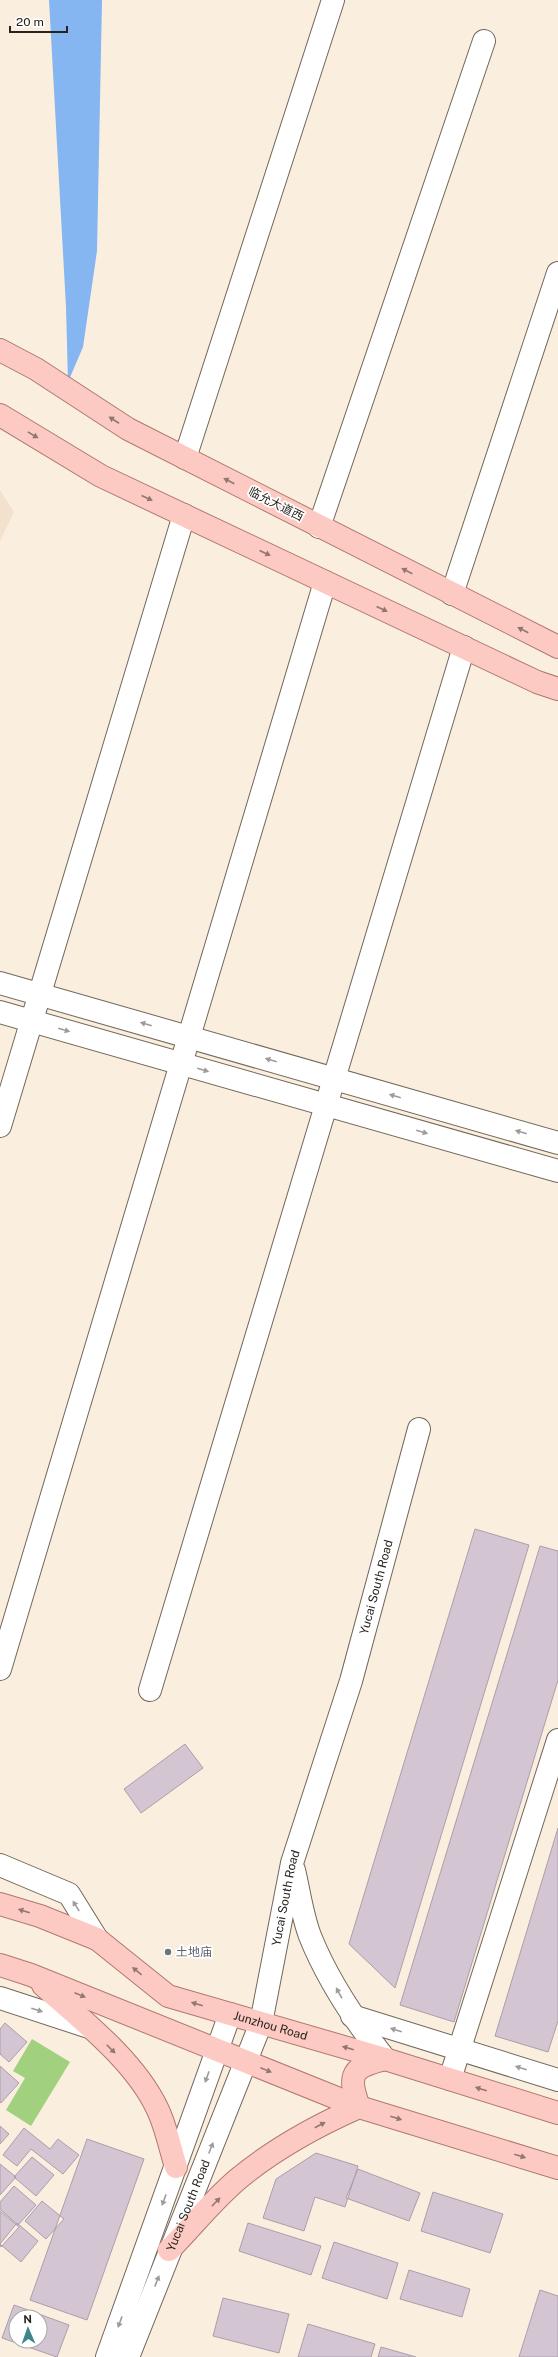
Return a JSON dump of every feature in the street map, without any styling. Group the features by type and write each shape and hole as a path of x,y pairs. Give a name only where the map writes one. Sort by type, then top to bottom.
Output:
{"main road":[{"name":"临允大道西","path":"0,350 36,370 128,429 558,647"},
{"path":"0,415 101,476 537,682 558,689"},
{"name":"Junzhou Road","path":"0,1904 40,1916 97,1939 168,1996 385,2059 558,2113"},
{"path":"0,1965 31,1975 359,2107 558,2168"},
{"path":"31,1975 89,2027 139,2077 158,2109 176,2166"},
{"path":"359,2107 352,2090 353,2075 362,2065 385,2059"},
{"path":"170,2250 237,2180 280,2149 315,2128 359,2107"}],"street":[{"path":"185,458 333,0"},
{"path":"319,526 484,41"},
{"path":"452,594 558,273"},
{"path":"0,1126 184,515"},
{"path":"0,1669 324,582"},
{"path":"150,1690 464,647"},
{"path":"0,983 558,1143"},
{"path":"0,1012 558,1171"},
{"name":"Yucai South Road","path":"128,2357 261,2023 292,1863 351,1681 419,1429"},
{"path":"450,2079 558,1740"},
{"path":"292,1863 310,1934 352,2016 385,2059"},
{"path":"0,1865 69,1894 97,1939"},
{"path":"0,1998 89,2027"},
{"name":"Yucai South Road","path":"107,2357 230,2014"},
{"path":"352,2016 558,2080"}],"shaded area":[{"path":"0,490 14,512 0,541"}],"green space":[{"path":"32,2039 70,2062 31,2126 6,2110 25,2078 13,2071"}],"water":[{"path":"49,0 102,0 97,251 83,347 68,382 66,307"}],"building":[{"path":"475,1529 529,1545 395,1988 349,1944"},
{"path":"540,1546 558,1551 558,1680 454,2022 400,2005"},
{"path":"185,1744 203,1768 141,1813 124,1789"},
{"path":"558,1828 558,2021 548,2052 495,2036"},
{"path":"5,2023 27,2042 9,2062 0,2054 0,2029"},
{"path":"0,2066 19,2083 1,2103 0,2102"},
{"path":"0,2126 9,2134 0,2144"},
{"path":"24,2128 50,2149 58,2139 79,2155 63,2174 31,2149 17,2166 3,2155"},
{"path":"87,2139 144,2159 87,2320 30,2300"},
{"path":"316,2153 358,2166 345,2207 315,2197 304,2231 263,2218 276,2179"},
{"path":"32,2157 54,2175 36,2196 14,2177"},
{"path":"0,2164 16,2177 0,2195"},
{"path":"358,2169 420,2193 409,2221 346,2198"},
{"path":"14,2186 36,2205 18,2225 0,2209 0,2202"},
{"path":"433,2192 503,2214 490,2253 421,2231"},
{"path":"42,2201 64,2219 46,2239 25,2221"},
{"path":"0,2211 19,2227 1,2247 0,2246"},
{"path":"17,2223 38,2241 21,2262 0,2244"},
{"path":"248,2223 321,2246 311,2275 239,2251"},
{"path":"334,2242 398,2263 387,2299 322,2278"},
{"path":"409,2270 470,2289 462,2317 400,2299"},
{"path":"540,2290 558,2296 558,2357 519,2357"},
{"path":"223,2298 289,2314 279,2353 213,2336"},
{"path":"14,2305 25,2309 13,2309"},
{"path":"48,2317 69,2325 57,2357 34,2349 48,2349"},
{"path":"8,2322 8,2340 2,2338"},
{"path":"308,2324 375,2344 371,2357 298,2357"},
{"path":"381,2347 416,2357 378,2357"}],"place":[{"name":"土地庙","path":"168,1952"}]}
